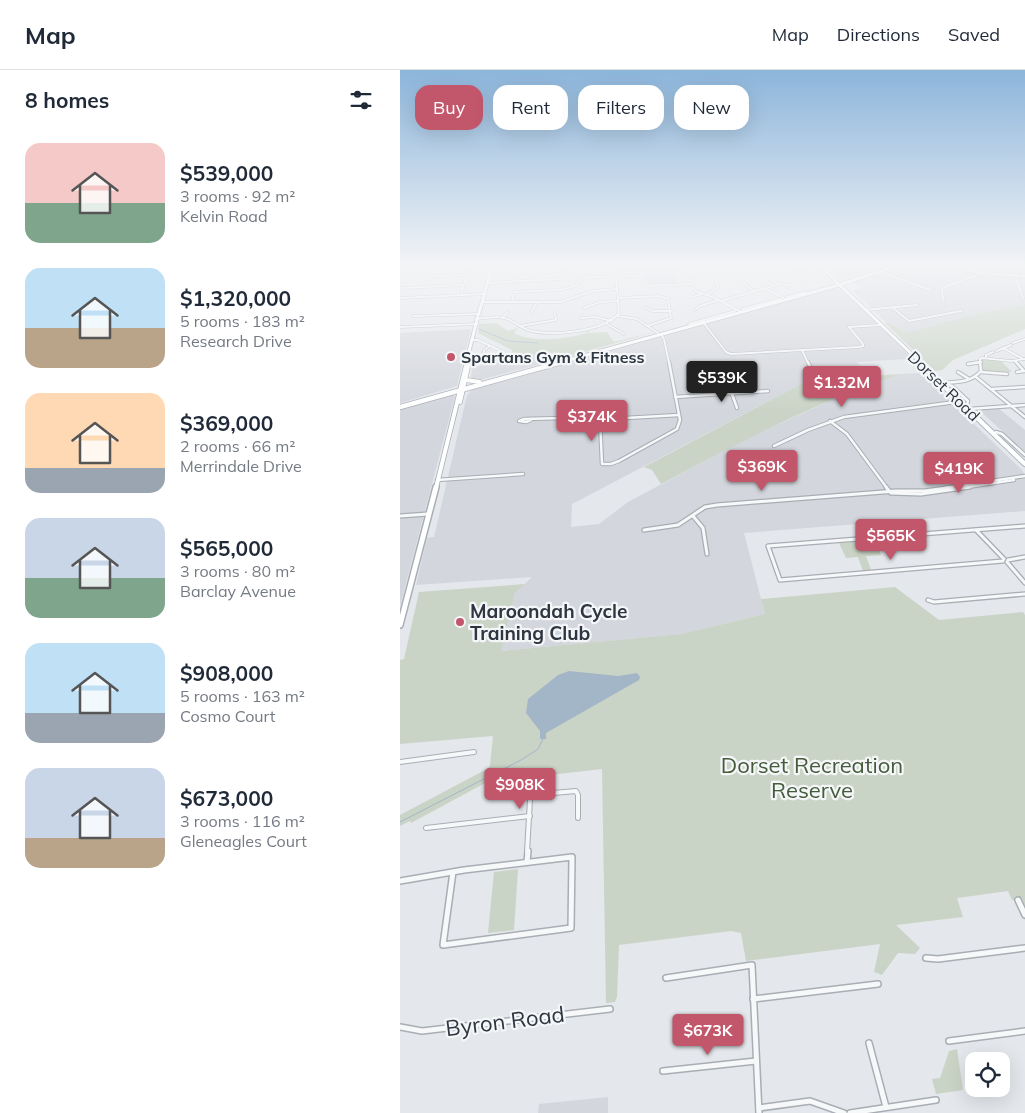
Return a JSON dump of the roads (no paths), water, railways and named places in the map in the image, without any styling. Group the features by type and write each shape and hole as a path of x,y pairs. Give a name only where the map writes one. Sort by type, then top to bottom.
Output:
{"main road":[{"path":"456,409 458,396 463,389 479,314"},
{"path":"400,406 727,314"},
{"name":"Dorset Road","path":"871,314 968,408 1025,460"},
{"path":"659,333 702,321"},
{"path":"400,625 456,409 466,380 472,340"},
{"path":"466,380 479,384"},
{"name":"Dorset Road","path":"944,383 960,400"},
{"path":"400,406 463,389"},
{"path":"447,394 458,396"},
{"name":"Dorset Road","path":"992,430 1025,464"}],"street":[{"path":"413,316 479,314"},
{"path":"502,318 506,314"},
{"path":"519,326 556,320 555,314"},
{"path":"647,326 671,318 670,314"},
{"path":"689,324 726,314"},
{"path":"900,314 909,321 947,314"},
{"path":"478,319 502,318 529,330 552,332 592,328 613,321 618,316 637,319 659,333 664,339 679,415 678,426 671,434 618,461 611,464 602,464 600,420"},
{"path":"581,318 595,317 613,321"},
{"path":"702,321 728,353 863,346 849,327 882,324"},
{"path":"400,328 476,324"},
{"path":"606,324 624,334"},
{"path":"997,351 1025,339"},
{"path":"472,340 479,340 502,352 501,356 498,357"},
{"path":"1021,340 1025,342"},
{"path":"484,359 484,349 490,346"},
{"path":"1003,348 1024,360"},
{"path":"802,350 813,373"},
{"path":"981,372 981,358 993,352"},
{"path":"982,356 1015,361 1024,360"},
{"path":"1015,361 1025,371"},
{"path":"968,364 981,362"},
{"path":"1017,372 1025,371"},
{"path":"960,372 970,379"},
{"path":"944,383 970,379 981,372 1008,374"},
{"path":"975,377 980,379 1025,417"},
{"path":"944,383 951,385 968,401 968,408"},
{"path":"992,389 1025,387"},
{"path":"675,397 768,392"},
{"path":"732,394 737,408"},
{"path":"774,446 829,421 854,415 960,400"},
{"path":"919,406 953,403 960,400"},
{"path":"953,403 968,408 1025,405"},
{"path":"531,420 562,418 571,422 679,415"},
{"path":"829,421 847,434 891,492"},
{"path":"992,430 1002,434 1025,455"},
{"path":"437,480 523,474"},
{"path":"986,483 1025,477"},
{"path":"644,530 678,525 705,507 717,505 891,492 921,494 1025,477"},
{"path":"400,516 428,514"},
{"path":"693,516 697,518 703,527 707,554"},
{"path":"1025,526 768,546 780,580 1006,561 1025,557"},
{"path":"975,530 1025,583"},
{"path":"928,600 934,602 1025,594"},
{"path":"400,762 474,752"},
{"path":"488,787 494,783 528,780 532,783 527,862"},
{"path":"531,795 576,791 578,795 578,818"},
{"path":"426,828 530,816"},
{"path":"400,881 453,872 572,857 571,928 443,945 453,872"},
{"path":"1018,900 1025,915"},
{"path":"926,958 938,959 1025,948"},
{"path":"666,978 752,966 759,1110 810,1101 844,1113"},
{"path":"753,999 878,984"},
{"name":"Byron Road","path":"400,1027 422,1031 610,1009"},
{"path":"949,1041 1025,1031"},
{"path":"869,1043 886,1108"},
{"path":"663,1072 756,1062"},
{"path":"850,1113 936,1100"}],"water":[{"path":"569,671 618,676 637,673 640,677 639,680 546,733 546,739 540,739 540,731 526,713 528,699 558,675"}],"waterway":[{"path":"479,329 508,341 538,343"},
{"path":"400,822 521,760 538,749 543,739"}],"place":[{"name":"Spartans Gym & Fitness","path":"451,357"},
{"name":"Maroondah Cycle Training Club","path":"460,622"}],"park label":[{"name":"Dorset Recreation Reserve","path":"812,778"}]}
